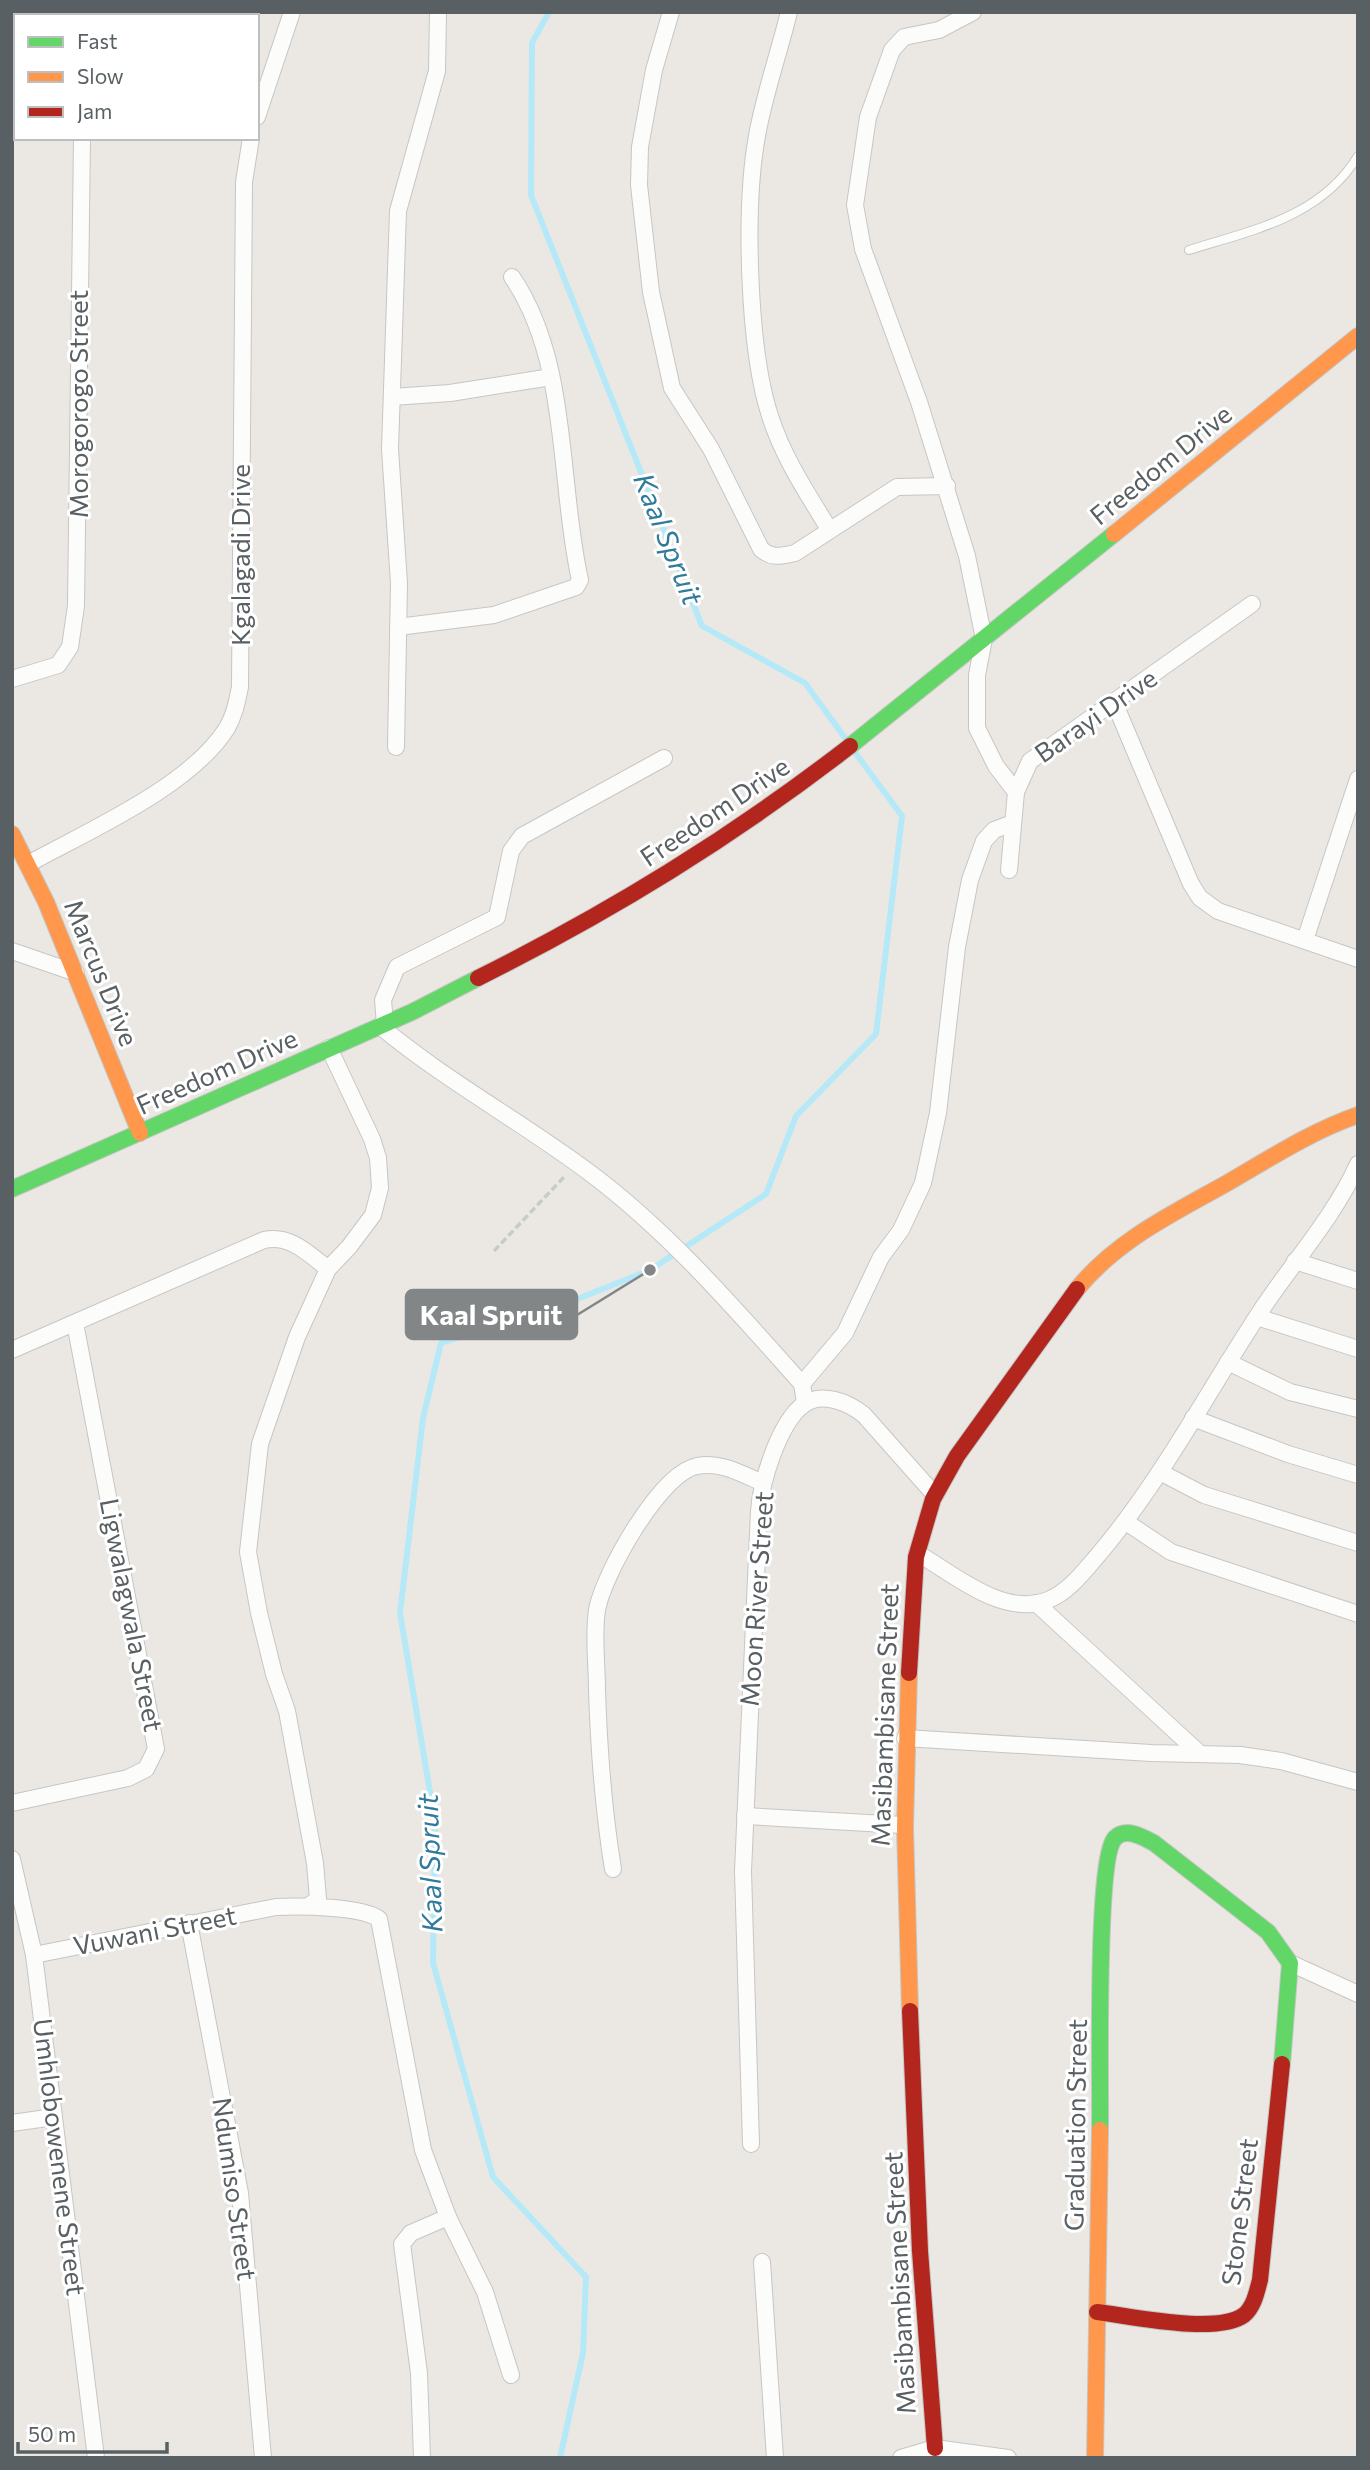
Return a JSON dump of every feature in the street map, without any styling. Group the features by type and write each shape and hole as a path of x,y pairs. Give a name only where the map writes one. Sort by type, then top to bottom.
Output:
{"street":[{"path":"259,111 292,12"},
{"path":"396,747 399,583 390,470 398,211 437,71 438,12"},
{"path":"671,12 645,110 639,185 651,292 671,388 711,449 746,523 768,556 795,553 897,487 947,486"},
{"path":"789,12 754,153 750,209 754,306 769,414 793,470 829,529"},
{"path":"973,12 939,30 904,37 892,50 868,117 855,195 863,249 947,486 967,555 984,639 977,675 977,728 996,766 1016,792"},
{"name":"Morogorogo Street","path":"12,679 58,665 69,647 76,606 82,140"},
{"name":"Kgalagadi Drive","path":"28,864 177,778 218,741 236,708 240,687 244,181 251,140"},
{"path":"398,627 504,613 573,588 579,583 551,377 536,318 512,277"},
{"name":"Freedom Drive","path":"12,1189 383,1025 628,900 806,780 1358,336"},
{"path":"392,397 450,393 551,377"},
{"name":"Barayi Drive","path":"1009,870 1016,792 1030,761 1115,704 1252,604"},
{"path":"1115,704 1191,884 1200,898 1218,911 1358,959"},
{"path":"664,758 522,836 511,851 497,917 397,967 383,1000 383,1025 413,1053 577,1164 615,1193 691,1264 802,1384 805,1403 825,1399 854,1406 934,1494"},
{"path":"1306,940 1358,779"},
{"path":"802,1384 845,1334 881,1257 901,1230 923,1183 938,1113 956,960 970,880 984,841 995,830 1013,823"},
{"name":"Marcus Drive","path":"12,834 76,973 140,1133"},
{"path":"12,951 76,973"},
{"path":"310,1905 318,1899 318,1885 308,1817 287,1711 274,1674 259,1614 248,1552 257,1464 264,1430 297,1337 328,1269 373,1215 380,1180 372,1139 329,1048"},
{"name":"Masibambisane Street","path":"1008,2458 935,2448 921,2291 903,1825 905,1738 917,1553 934,1494 1063,1307 1090,1273 1114,1251 1146,1229 1329,1126 1358,1115"},
{"path":"917,1553 1002,1601 1036,1603 1061,1593 1079,1578 1126,1522 1257,1317 1356,1171"},
{"path":"12,1350 271,1238 294,1243 328,1269"},
{"path":"1295,1261 1358,1280"},
{"path":"1257,1317 1358,1349"},
{"name":"Ligwalagwala Street","path":"12,1803 128,1778 145,1769 156,1749 75,1323"},
{"path":"1228,1362 1290,1392 1358,1409"},
{"name":"Moon River Street","path":"751,2144 744,1910 745,1816 758,1511 763,1483 790,1421 805,1403"},
{"path":"1193,1418 1288,1454 1358,1475"},
{"path":"613,1869 597,1741 595,1636 600,1598 640,1517 686,1470 700,1465 717,1466 763,1483"},
{"path":"1160,1472 1203,1495 1358,1544"},
{"path":"1126,1522 1171,1552 1358,1614"},
{"path":"1036,1603 1198,1752"},
{"path":"905,1738 1151,1754 1198,1752 1281,1762 1358,1782"},
{"path":"745,1816 903,1825"},
{"name":"Graduation Street","path":"1095,2458 1106,1859 1117,1835 1134,1834 1154,1843 1268,1932 1290,1963"},
{"name":"Umhlobowenene Street","path":"12,1859 34,1955 96,2458"},
{"name":"Vuwani Street","path":"34,1955 276,1907 310,1905 368,1913 379,1919 423,2150 448,2217 485,2292 511,2375"},
{"name":"Ndumiso Street","path":"189,1923 240,2193 263,2458"},
{"path":"1290,1963 1358,1994"},
{"name":"Stone Street","path":"1097,2312 1216,2323 1242,2316 1253,2304 1260,2280 1289,2007 1290,1963"},
{"path":"12,2123 54,2117"},
{"path":"422,2458 419,2373 402,2244 411,2233 448,2217"},
{"path":"762,2262 775,2458"},
{"path":"901,2458 935,2448"}],"lane":[{"path":"1189,250 1277,223 1315,204 1345,177 1358,156"}],"path":[{"path":"494,1251 577,1164"}],"waterway":[{"name":"Kaal Spruit","path":"549,12 532,43 531,195 702,626 805,683 848,742"},
{"name":"Kaal Spruit","path":"560,2458 583,2353 586,2277 493,2177 433,1963 435,1822 400,1613 423,1418 441,1343 575,1300 650,1270 766,1194 796,1116 876,1034 902,816 854,751"}],"traffic: fast":[{"path":"850,746 1114,534"},
{"path":"12,1189 412,1012 478,978"},
{"path":"1100,2130 1100,1976 1104,1886 1115,1838 1124,1833 1134,1834 1154,1843 1268,1932 1290,1963 1282,2064"}],"traffic: slow":[{"path":"1114,534 1358,336"},
{"path":"12,834 46,902 140,1133"},
{"path":"1077,1289 1110,1256 1148,1228 1292,1145 1358,1115"},
{"path":"909,1673 905,1827 910,2011"},
{"path":"1095,2458 1100,2130"}],"traffic: jam":[{"path":"478,978 528,953 670,871 761,812 850,746"},
{"path":"909,1673 916,1557 933,1499 957,1456 1077,1289"},
{"path":"910,2011 920,2251 935,2448"},
{"path":"1097,2312 1151,2320 1214,2324 1231,2321 1244,2315 1250,2308 1260,2280 1282,2064"}],"place":[{"name":"Kaal Spruit","path":"650,1270"}]}
